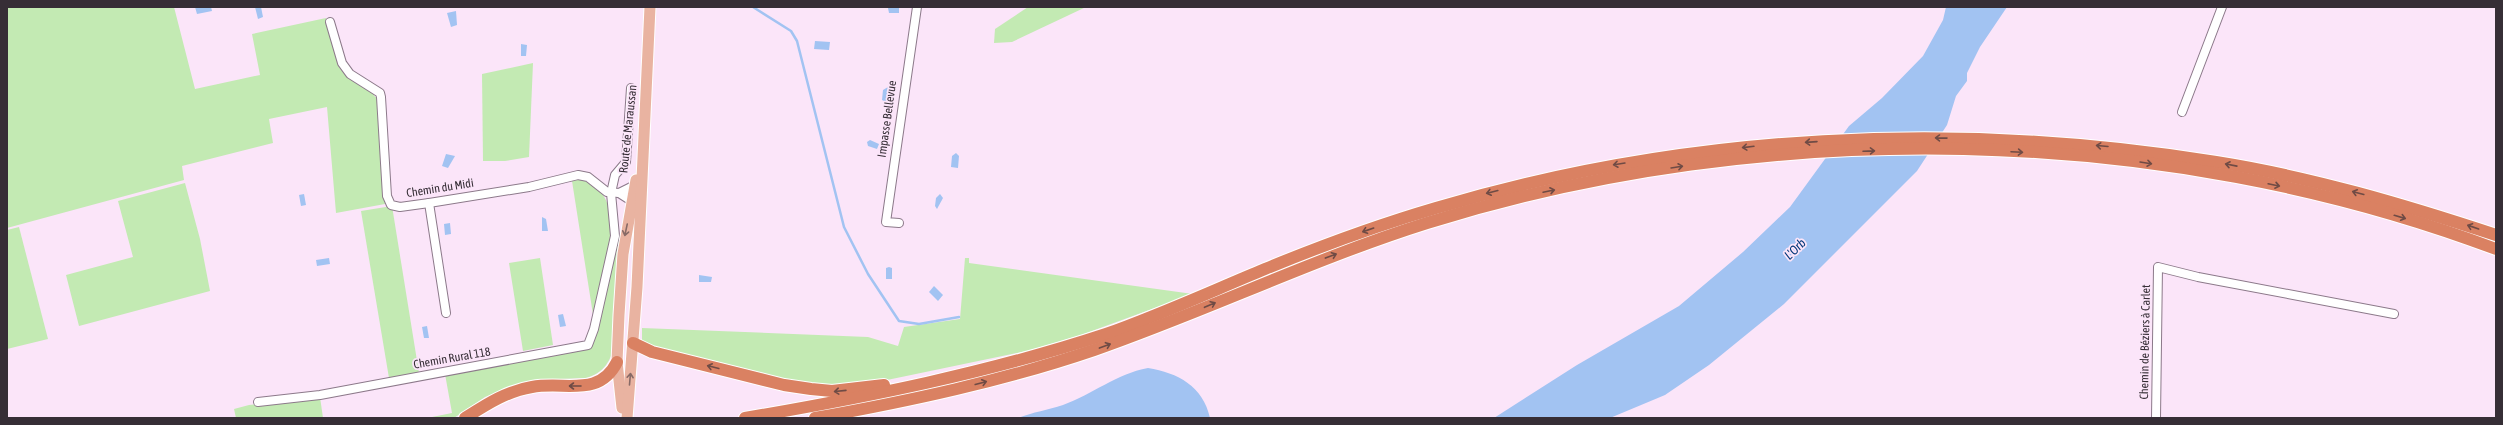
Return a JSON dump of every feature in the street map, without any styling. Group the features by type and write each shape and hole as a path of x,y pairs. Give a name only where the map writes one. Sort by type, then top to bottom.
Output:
{"highway":[{"path":"815,418 943,393 1093,350 1174,320 1330,256 1488,206 1635,174 1787,150 1870,139 1979,145 2110,147 2218,162 2350,191 2416,209 2496,235"},
{"path":"1979,145 2097,158 2241,179 2363,206 2428,225 2496,249"},
{"path":"744,418 896,391 948,379 1109,333 1309,251 1374,228 1457,202 1612,166 1787,150"},
{"path":"633,343 659,354 784,385 812,389 832,391 853,389 928,377 948,379"},
{"path":"466,418 505,394 532,387 590,386 603,381 613,371 617,362"},
{"path":"862,418 927,404 943,393"}],"main road":[{"path":"646,80 650,7"},
{"name":"Route de Maraussan","path":"621,418 621,390 617,362 623,254 633,202 646,80"},
{"name":"Route de Maraussan","path":"627,418 633,343 646,80"}],"street":[{"name":"Impasse Bellevue","path":"900,223 886,222 907,64 915,28 916,7"},
{"path":"2182,112 2222,7"},
{"name":"Chemin du Midi","path":"330,22 342,63 350,74 380,93 388,196 391,205 400,207 529,187 578,175 588,177 601,188 633,202"},
{"path":"631,88 626,162 615,175 615,193 635,185"},
{"name":"Chemin Rural 118","path":"258,402 320,394 588,345 594,329 615,236 615,193"},
{"path":"428,203 446,313"},
{"name":"Chemin de Béziers à Carlet","path":"2156,418 2158,267 2198,277 2394,314"}],"green space":[{"path":"7,7 174,7 195,89 260,75 252,34 326,18 339,67 347,77 373,93 375,97 379,96 385,204 336,213 327,107 269,119 273,143 182,166 184,180 7,228"},
{"path":"1028,7 1086,7 1012,42 994,43 995,29"},
{"path":"533,63 529,157 505,161 483,161 482,74"},
{"path":"582,179 602,194 608,205 611,220 611,238 605,275 594,321 572,181"},
{"path":"185,183 200,239 210,291 79,326 66,275 133,257 118,201"},
{"path":"392,206 419,373 389,378 361,211"},
{"path":"19,227 48,339 7,349 7,230"},
{"path":"621,231 615,343 609,361 598,373 586,378 533,380 515,385 485,397 454,418 427,418 452,413 445,374 580,349 583,351 591,345"},
{"path":"540,258 553,345 523,351 509,263"},
{"path":"965,258 969,258 969,263 1193,294 1081,335 1027,351 863,385 806,385 642,344 642,328 868,337 898,346 904,327 960,319"},
{"path":"320,397 323,418 236,418 234,409 249,405"}],"water":[{"path":"195,7 211,7 212,11 197,14"},
{"path":"255,7 261,7 263,17 258,19"},
{"path":"899,7 899,13 889,13 888,8"},
{"name":"L'Orb","path":"1946,7 2007,7 1980,47 1967,73 1967,81 1956,96 1947,125 1917,171 1784,304 1709,365 1665,395 1610,418 1494,418 1577,365 1679,306 1743,252 1790,207 1849,126 1882,98 1923,56 1943,20"},
{"path":"456,11 457,25 451,27 447,13"},
{"path":"815,41 830,42 829,50 814,49"},
{"path":"521,44 527,45 526,56 521,56"},
{"path":"888,87 891,90 889,93 890,97 886,102 882,100 883,90"},
{"path":"870,140 879,144 877,149 868,146 867,142"},
{"path":"956,153 959,156 958,168 951,167 952,156"},
{"path":"446,154 455,156 448,168 442,166"},
{"path":"304,194 306,205 301,206 299,195"},
{"path":"940,194 943,198 937,209 935,206 936,198"},
{"path":"542,217 546,219 548,231 542,231"},
{"path":"450,223 451,234 445,235 444,224"},
{"path":"329,258 330,264 317,266 316,260"},
{"path":"886,268 892,268 892,279 886,279"},
{"path":"699,275 712,277 711,282 699,282"},
{"path":"934,286 943,295 938,301 929,292"},
{"path":"563,314 566,326 560,327 558,315"},
{"path":"427,326 429,338 424,338 422,327"},
{"path":"1148,368 1169,373 1188,383 1202,397 1210,418 1018,418 1063,405 1115,379"}],"waterway":[{"path":"753,7 791,31 797,41 844,227 868,274 899,321 919,324 959,317"}]}
